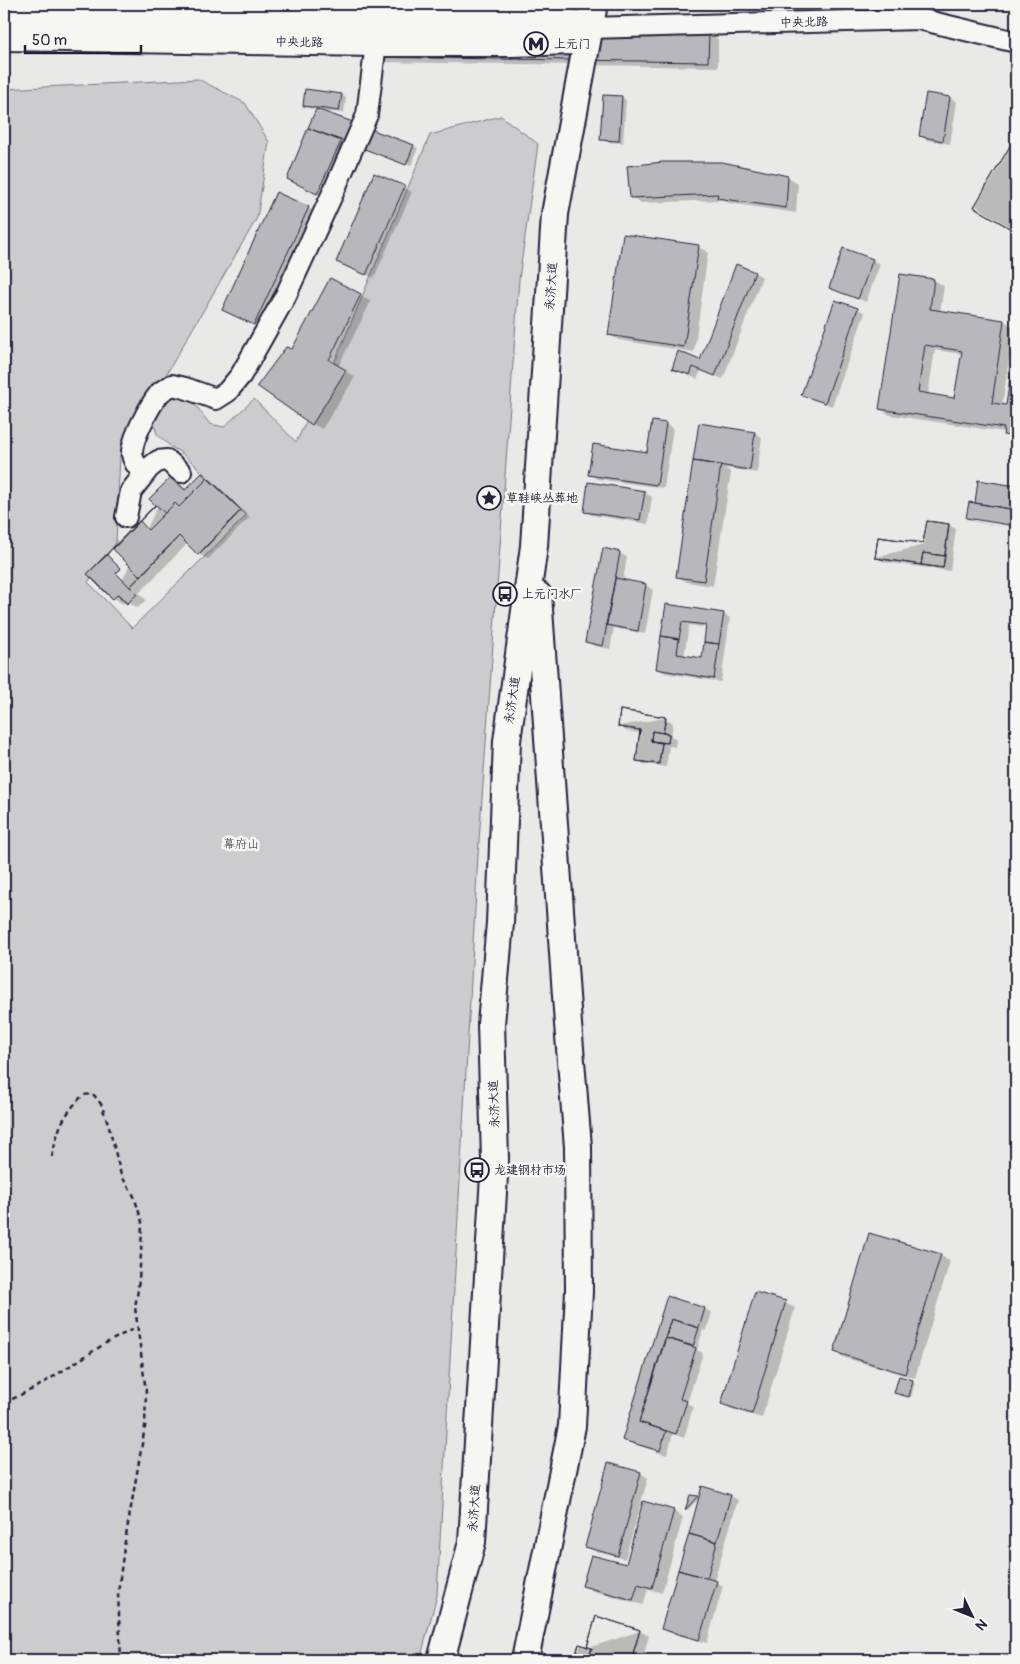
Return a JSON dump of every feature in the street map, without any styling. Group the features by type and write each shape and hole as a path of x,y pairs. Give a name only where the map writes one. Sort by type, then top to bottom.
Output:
{"main road":[{"name":"中央北路","path":"4,16 583,20"},
{"name":"中央北路","path":"4,38 512,43 583,20"},
{"name":"永济大道","path":"441,1660 472,1542 495,1159 491,1024 500,923 507,741 534,546 555,214 583,20"},
{"name":"永济大道","path":"525,1660 572,1426 578,1292 578,1147 534,546"}],"street":[{"name":"中央北路","path":"583,20 919,19 1016,42"},
{"path":"144,474 133,460 134,441 160,392 172,385 216,399 227,392 242,374 285,297 367,114 376,43"},
{"path":"126,517 131,491 144,474 158,461 167,460 181,472"}],"path":[{"path":"52,1157 58,1130 70,1110 83,1095 93,1094 101,1104 121,1175 134,1196 142,1222 140,1272 135,1307 146,1392 145,1427 124,1547 118,1594 121,1660"},
{"path":"4,1403 37,1387 106,1343 137,1327"}],"green space":[{"name":"幕府山","path":"198,79 245,103 269,142 257,218 120,454 116,543 88,582 132,628 246,516 192,462 157,434 153,420 168,396 189,399 210,424 224,427 254,399 296,442 327,380 430,135 501,116 538,144 519,279 478,855 437,1595 420,1660 4,1660 4,89"}],"building":[{"path":"362,28 709,32 708,62 362,57"},
{"path":"305,89 342,94 339,111 303,106"},
{"path":"926,93 950,97 943,141 919,136"},
{"path":"603,95 622,96 619,141 600,140"},
{"path":"316,109 353,122 346,142 308,128"},
{"path":"308,128 341,141 317,194 287,179"},
{"path":"370,129 414,145 406,165 362,148"},
{"path":"1016,136 1016,232 974,207"},
{"path":"1016,136 1016,232 974,207"},
{"path":"663,162 722,162 788,176 786,208 717,198 718,194 630,198 627,166"},
{"path":"374,173 405,186 366,275 336,262"},
{"path":"276,192 309,207 254,325 222,310"},
{"path":"623,234 699,245 684,347 608,335"},
{"path":"843,248 873,259 858,299 829,288"},
{"path":"736,264 755,272 715,376 693,367 690,375 672,369 678,351 700,360"},
{"path":"900,274 934,279 930,309 1004,320 992,403 1006,405 1014,352 1016,352 1016,444 1010,443 1011,436 1003,435 1004,428 879,409","holes":["925,345 962,351 954,398 918,392"]},
{"path":"330,278 361,294 329,360 346,370 312,425 257,386 286,347 292,349"},
{"path":"835,300 858,308 825,403 801,395"},
{"path":"652,421 666,423 657,485 588,475 593,444 647,452"},
{"path":"699,423 755,432 750,470 693,461"},
{"path":"693,461 721,465 704,581 676,577"},
{"path":"202,473 241,510 198,555 179,536 130,587 137,594 127,604 118,594 113,599 87,574 155,505 149,499 171,477 185,490"},
{"path":"208,478 241,510 198,555 179,536 140,576 113,549 140,521 148,530 175,503 179,507"},
{"path":"208,478 241,510 198,555 179,536 130,587 137,594 127,604 118,594 113,599 87,574 156,505 165,513 175,503 179,507"},
{"path":"978,480 1016,486 1016,510 975,503"},
{"path":"588,482 645,491 640,520 584,512"},
{"path":"969,502 1016,510 1016,526 966,518"},
{"path":"927,521 949,524 943,568 875,558 878,537 923,543"},
{"path":"927,521 949,524 945,556 923,553 921,565 875,558 878,537 923,543"},
{"path":"603,548 620,552 603,646 585,642"},
{"path":"923,553 945,556 943,568 921,565"},
{"path":"107,555 121,569 116,573 137,594 127,604 118,594 113,599 87,574"},
{"path":"615,578 646,584 638,631 606,625"},
{"path":"666,604 724,613 719,644 704,642 706,625 682,622 679,639 661,636"},
{"path":"661,636 679,639 677,654 702,658 704,642 719,644 714,679 656,669"},
{"path":"620,710 666,717 663,733 652,731 651,741 662,743 659,764 636,761 640,730 618,727"},
{"path":"620,710 666,717 663,733 669,734 668,743 651,741 662,743 659,764 636,761 640,730 618,727"},
{"path":"652,731 669,734 668,743 651,741"},
{"path":"869,1233 941,1254 905,1374 834,1352"},
{"path":"755,1292 786,1301 752,1414 721,1404"},
{"path":"667,1296 705,1308 699,1328 671,1319 639,1422 666,1431 660,1451 622,1440"},
{"path":"671,1319 699,1328 693,1346 666,1338"},
{"path":"666,1338 696,1348 680,1399 687,1401 676,1434 639,1422"},
{"path":"899,1376 913,1380 909,1397 894,1393"},
{"path":"608,1463 641,1472 618,1556 585,1547"},
{"path":"702,1486 731,1495 717,1542 689,1534"},
{"path":"690,1495 698,1496 685,1510"},
{"path":"643,1501 674,1510 652,1588 638,1584 633,1600 582,1586 591,1555 626,1564"},
{"path":"689,1534 717,1542 707,1578 678,1570"},
{"path":"678,1570 717,1581 699,1640 661,1629"},
{"path":"596,1616 640,1630 632,1657 641,1660 588,1660 592,1648 587,1647"},
{"path":"596,1616 640,1630 632,1657 641,1660 574,1660 579,1644 587,1647"},
{"path":"579,1644 592,1648 588,1660 574,1660"}],"place":[{"name":"上元门","path":"536,44"},
{"name":"草鞋峡丛葬地","path":"489,498"},
{"name":"上元门水厂","path":"505,594"},
{"name":"龙建钢材市场","path":"477,1170"}]}
